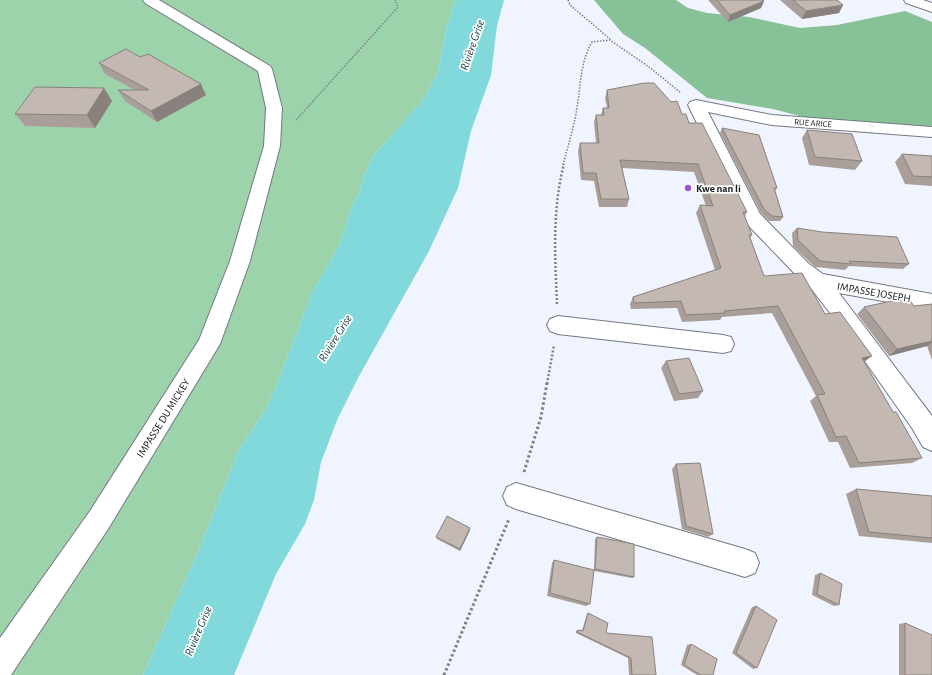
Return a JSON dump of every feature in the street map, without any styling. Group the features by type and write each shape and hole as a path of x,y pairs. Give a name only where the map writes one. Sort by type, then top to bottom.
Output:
{"street":[{"name":"IMPASSE DU MICKEY","path":"0,664 98,520 209,344 240,261 272,146 274,108 265,69 150,0"},
{"name":"RUE ARICE","path":"817,281 797,264 754,218 696,105 772,120 932,132"},
{"name":"IMPASSE JOSEPH","path":"817,281 932,302"},
{"path":"817,281 866,343 921,420 932,439"},
{"path":"558,325 723,344"},
{"path":"516,496 745,564"}],"path":[{"path":"272,146 398,7 395,0"},
{"path":"568,0 570,5 610,40"}],"green space":[{"path":"0,0 456,0 447,25 438,72 424,99 373,156 363,179 360,191 353,203 339,246 312,293 266,409 239,450 198,552 143,675 0,675"},
{"path":"594,0 676,0 688,8 707,13 749,17 800,28 837,25 905,11 932,22 932,128 807,118 773,109 707,98 645,48 623,34"}],"water":[{"name":"Rivière Grise","path":"456,0 504,0 497,26 491,75 471,131 458,188 429,251 358,378 338,418 321,462 314,500 305,524 276,574 234,675 143,675 198,552 239,450 266,409 312,293 339,246 353,203 360,191 363,179 373,156 424,99 438,72 447,25"}],"building":[{"path":"717,0 762,0 764,1 730,15"},
{"path":"793,0 837,0 843,5 806,11"},
{"path":"126,49 140,57 148,54 201,84 151,111 118,90 149,90 99,63"},
{"path":"644,83 654,83 671,102 677,101 682,114 686,114 689,123 702,123 747,212 743,212 752,235 749,235 764,276 802,273 825,314 840,312 872,356 862,358 893,412 896,412 922,458 859,463 846,436 836,437 817,395 825,394 778,306 724,311 725,313 686,315 681,301 634,303 633,297 721,268 700,205 713,206 698,164 620,160 629,199 601,199 596,173 583,173 580,143 599,143 596,115 604,115 603,108 609,108 607,90"},
{"path":"35,87 104,88 87,115 15,114"},
{"path":"722,128 759,135 777,188 774,188 783,217 772,216 764,209"},
{"path":"807,130 852,134 862,161 815,157"},
{"path":"902,154 932,156 932,177 913,176"},
{"path":"797,228 822,232 897,237 909,264 849,261 851,264 820,261 798,240"},
{"path":"905,298 909,299 914,306 932,304 932,341 897,349 864,307"},
{"path":"689,358 703,391 679,394 666,361"},
{"path":"700,463 713,534 686,526 676,464"},
{"path":"856,489 932,496 932,538 869,532"},
{"path":"447,516 470,528 460,549 436,537"},
{"path":"597,537 634,544 634,577 595,569"},
{"path":"554,560 594,570 590,604 550,593"},
{"path":"820,573 842,584 839,605 817,594"},
{"path":"756,606 777,620 757,668 736,653"},
{"path":"588,613 608,623 606,633 652,637 656,675 632,675 631,658 577,632 578,630 583,631"},
{"path":"905,623 932,635 932,675 905,675"},
{"path":"691,644 717,659 713,675 701,675 684,665"}],"place":[{"name":"Kwe nan li","path":"688,188"}]}
